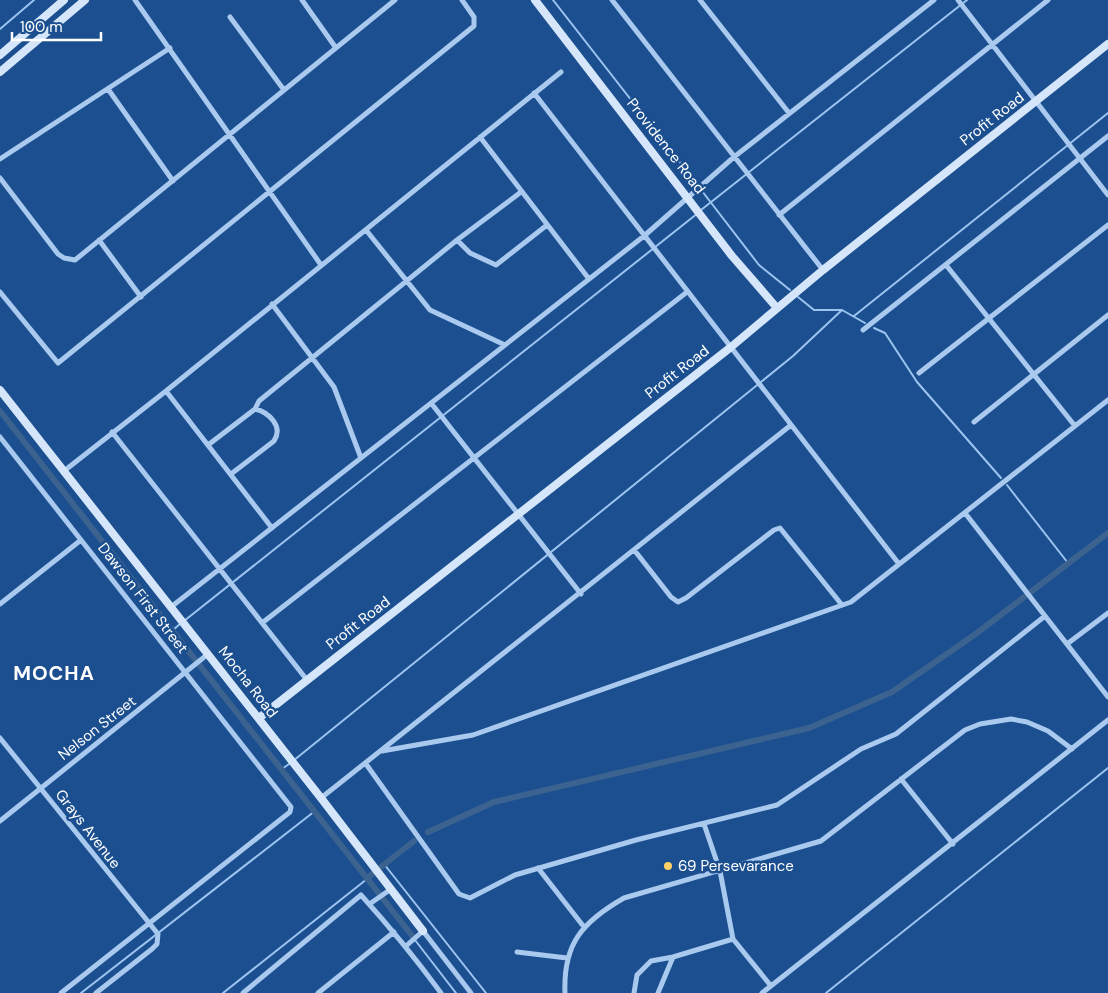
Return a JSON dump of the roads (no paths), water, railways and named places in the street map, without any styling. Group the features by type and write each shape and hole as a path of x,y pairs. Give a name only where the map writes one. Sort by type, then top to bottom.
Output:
{"street":[{"path":"0,55 64,0"},
{"path":"0,72 85,0"},
{"path":"135,0 170,48 229,136 322,265"},
{"path":"302,0 336,48"},
{"path":"0,178 64,258 74,260 395,0"},
{"path":"0,292 58,363 474,26 474,17 462,0"},
{"name":"Providence Road","path":"535,0 732,256 777,308"},
{"path":"612,0 822,270"},
{"path":"700,0 789,113"},
{"path":"171,607 644,236 734,157 934,0"},
{"path":"958,0 1108,195"},
{"path":"779,215 1048,0"},
{"path":"230,17 284,90"},
{"name":"Profit Road","path":"259,718 731,348 822,270 1108,44"},
{"path":"0,159 170,48"},
{"path":"64,472 561,72"},
{"path":"108,89 173,181"},
{"path":"534,93 899,564"},
{"path":"863,330 1108,136"},
{"path":"480,137 589,279"},
{"path":"208,445 255,408 259,401 457,240 521,192"},
{"path":"457,240 470,253 496,265 548,225"},
{"path":"918,373 1108,225"},
{"path":"366,230 430,310 505,345"},
{"path":"99,240 141,297"},
{"path":"946,265 1075,426"},
{"path":"262,623 687,292"},
{"path":"272,304 334,387 361,458"},
{"path":"974,422 1108,316"},
{"name":"Mocha Road","path":"0,390 171,607 206,656 259,718 389,890 471,993"},
{"path":"166,391 272,528"},
{"path":"382,751 472,735 851,602 1108,400"},
{"path":"431,403 581,594"},
{"path":"231,474 277,436 277,429 272,418 265,412 255,408"},
{"path":"321,798 581,594 791,425"},
{"path":"112,432 307,680"},
{"name":"Dawson First Street","path":"0,437 291,804 290,812 61,993"},
{"path":"965,513 1108,697"},
{"path":"634,551 671,598 678,602 686,598 774,530 780,528 842,605"},
{"path":"0,604 81,540"},
{"path":"1067,644 1108,613"},
{"path":"366,764 463,896 470,898 515,874 636,840 777,805 861,749 896,734 1046,616"},
{"name":"Nelson Street","path":"0,821 206,656"},
{"path":"565,993 567,958 584,927 592,918 624,898 821,841 965,730 996,720 1010,719 1027,722 1048,731 1072,749"},
{"path":"762,993 1108,720"},
{"name":"Grays Avenue","path":"0,738 148,924 158,934 157,944 152,949 96,993"},
{"path":"901,779 953,844"},
{"path":"704,824 720,871 733,939 771,986"},
{"path":"538,868 584,927"},
{"path":"371,903 389,890"},
{"path":"243,993 361,895 371,903 441,993"},
{"path":"406,946 423,931"},
{"path":"318,993 394,932"},
{"path":"634,993 634,981 643,967 651,961 672,957 733,939"},
{"path":"517,952 567,958"},
{"path":"658,993 672,957"}],"waterway":[{"path":"0,29 34,0"},
{"path":"553,0 696,183"},
{"path":"701,210 967,0"},
{"path":"854,316 1108,113"},
{"path":"702,191 759,265 790,290"},
{"path":"184,621 698,213"},
{"path":"798,297 814,310 842,310 865,323"},
{"path":"293,761 793,356 842,310"},
{"path":"874,328 885,333 917,382 1001,478"},
{"path":"0,411 413,937"},
{"path":"1007,485 1068,563"},
{"path":"428,832 494,802 809,728 892,692 977,633 1108,533"},
{"path":"173,630 181,623"},
{"path":"282,769 289,764"},
{"path":"826,993 1108,768"},
{"path":"81,993 315,811"},
{"path":"381,867 414,841"},
{"path":"384,864 486,993"},
{"path":"367,879 373,873"},
{"path":"223,993 367,879"},
{"path":"415,940 456,993"}],"place":[{"name":"69 Persevarance","path":"668,866"}],"district":[{"name":"MOCHA","path":"54,673"}]}
